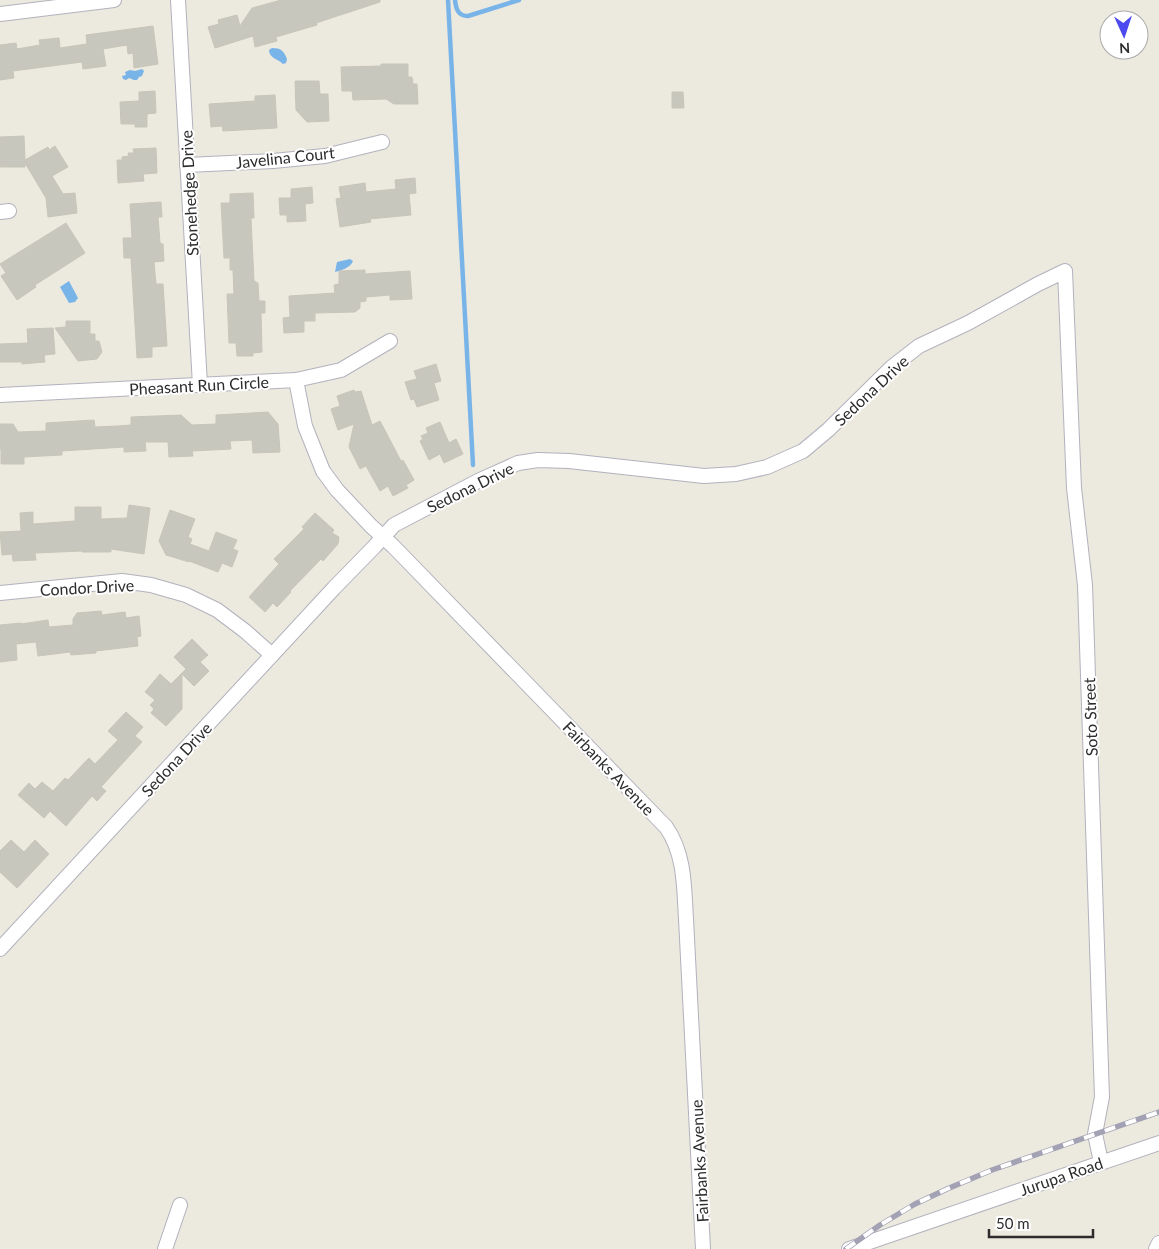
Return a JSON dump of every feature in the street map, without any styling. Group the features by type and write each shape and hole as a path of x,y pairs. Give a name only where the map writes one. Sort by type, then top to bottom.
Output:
{"street":[{"path":"0,14 114,0"},
{"name":"Stonehedge Drive","path":"178,0 200,385"},
{"name":"Javelina Court","path":"187,164 273,161 325,156 382,142"},
{"name":"Sedona Drive","path":"0,949 394,525 478,481 524,462 538,460 569,461 704,476 736,474 767,467 803,451 828,430 892,367 919,346 968,323 1065,271"},
{"name":"Soto Street","path":"1065,271 1074,488 1085,585 1102,1097 1095,1134 1101,1162"},
{"name":"Pheasant Run Circle","path":"0,395 296,380 341,370 390,341"},
{"name":"Fairbanks Avenue","path":"296,380 305,426 323,471 337,490 666,827 675,842 682,868 686,919 703,1249"},
{"name":"Condor Drive","path":"0,593 122,581 151,585 186,595 217,610 272,655"},
{"name":"Jurupa Road","path":"849,1249 1159,1143"},
{"path":"165,1249 180,1206"},
{"path":"1156,1249 1159,1243"}],"water":[{"path":"272,48 280,49 283,52 287,59 286,63 283,64 272,57 269,50"},
{"path":"142,69 144,71 142,76 137,80 123,79 122,76 126,75 125,72"},
{"path":"350,259 353,261 350,265 335,272 337,262"},
{"path":"69,281 78,298 75,302 69,303 60,287"}],"building":[{"path":"281,0 380,0 380,2 316,23 317,25 276,37 277,41 255,47 253,36 215,48 208,27 219,24 218,20 237,15 240,26 252,8"},
{"path":"153,26 158,64 134,68 133,53 128,54 127,45 103,49 106,66 83,69 82,62 13,71 14,78 0,80 0,45 16,43 17,49 40,45 39,40 59,38 60,48 87,44 86,35"},
{"path":"381,64 408,64 408,77 412,77 413,84 417,84 418,104 394,104 386,99 353,100 352,91 342,91 341,67 381,66"},
{"path":"295,81 319,81 320,94 328,94 329,121 307,122 296,110"},
{"path":"155,91 156,113 147,114 147,127 135,127 135,124 121,124 120,102 139,101 139,92"},
{"path":"672,92 683,92 684,108 672,108"},
{"path":"275,95 277,128 223,131 222,126 211,127 209,104 255,101 255,96"},
{"path":"24,136 25,160 48,147 49,150 55,146 68,167 52,176 63,194 75,193 77,213 48,217 46,198 25,163 25,167 0,167 0,137"},
{"path":"156,148 157,173 143,174 144,181 118,183 117,160 122,160 122,157 129,156 128,153 134,153 133,149"},
{"path":"415,178 416,193 409,194 411,215 370,219 371,222 340,227 336,199 341,198 339,187 365,183 366,192 396,189 395,180"},
{"path":"312,187 313,203 305,204 306,221 287,222 287,215 280,215 279,198 291,198 291,189"},
{"path":"253,193 254,218 251,218 254,281 258,283 259,301 265,301 265,313 261,313 262,352 253,353 253,356 237,356 236,343 229,343 227,294 234,294 233,270 230,270 230,258 224,258 221,203 230,203 230,194"},
{"path":"161,202 162,217 158,217 160,243 163,244 164,261 154,262 156,284 163,284 167,346 152,347 152,357 137,358 131,258 124,258 123,238 132,238 130,204"},
{"path":"66,223 85,253 35,285 36,287 17,300 1,276 6,273 0,264"},
{"path":"365,270 365,274 410,271 412,299 390,300 390,295 366,297 366,301 360,302 360,308 355,312 315,313 315,321 304,321 304,332 284,333 283,318 290,317 289,296 335,293 334,285 339,284 339,271"},
{"path":"66,321 90,321 90,334 95,334 95,341 99,341 102,352 97,359 78,361 55,328 66,327"},
{"path":"53,328 55,354 44,355 45,362 22,364 22,362 0,362 0,344 28,343 27,329"},
{"path":"436,364 441,381 434,383 439,400 417,407 414,399 411,400 405,382 417,379 414,371"},
{"path":"354,390 355,392 361,391 372,425 380,421 401,461 403,460 414,480 406,485 408,488 393,496 388,486 380,491 366,466 360,469 349,447 354,424 338,430 331,409 340,406 337,396"},
{"path":"268,412 278,424 280,452 253,453 252,440 230,441 231,449 192,451 193,456 169,457 168,442 145,442 146,451 124,452 124,447 62,451 62,455 24,457 24,464 1,464 0,424 13,424 18,432 46,431 46,423 94,420 95,427 118,426 131,425 131,417 181,415 192,425 216,424 216,415"},
{"path":"440,422 449,443 456,439 463,454 444,463 440,454 429,460 420,441 423,439 421,436 428,433 426,428"},
{"path":"129,505 150,508 144,554 111,549 111,552 35,553 36,560 13,561 12,554 2,555 0,532 21,531 20,513 33,512 33,524 75,521 75,507 101,507 101,519 127,518"},
{"path":"170,510 195,519 188,537 192,539 190,544 209,551 216,532 237,540 233,549 238,551 232,567 222,563 218,572 166,555 159,541"},
{"path":"315,513 334,530 332,533 339,537 338,544 323,561 321,559 290,591 277,607 273,603 265,612 249,597 279,564 274,559 304,529 302,527"},
{"path":"101,611 102,615 125,612 126,618 139,616 141,636 137,637 138,646 96,651 96,653 71,655 70,652 38,656 36,642 16,644 17,660 0,662 0,625 48,620 49,627 73,625 73,619 77,613"},
{"path":"192,639 208,655 200,662 209,671 194,686 182,674 182,709 166,726 151,713 154,709 150,705 155,700 145,692 160,674 171,684 186,669 174,657"},
{"path":"126,712 143,727 135,736 142,742 101,787 106,791 97,801 92,796 66,826 50,811 44,818 18,795 29,783 35,789 42,782 53,791 65,778 68,780 89,758 95,764 118,740 108,731"},
{"path":"11,840 24,852 35,840 49,854 17,888 0,872 0,851"}],"waterway":[{"path":"448,0 473,465"},
{"path":"455,0 458,11 462,15 468,16 519,0"}],"railway":[{"path":"846,1249 880,1225 915,1204 947,1189 992,1170 1159,1112"}]}
